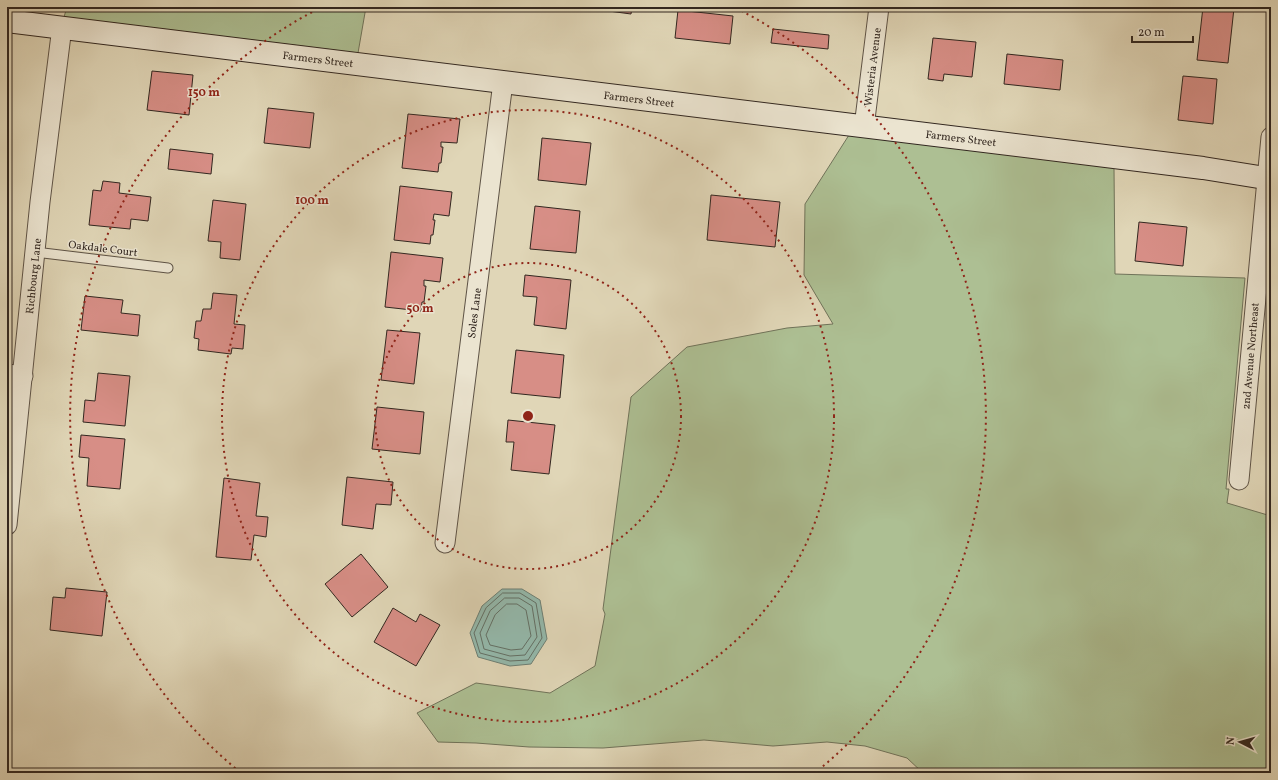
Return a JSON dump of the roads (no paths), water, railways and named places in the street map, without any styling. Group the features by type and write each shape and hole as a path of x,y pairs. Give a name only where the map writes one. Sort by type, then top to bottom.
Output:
{"street":[{"name":"Wisteria Avenue","path":"864,127 879,7"},
{"name":"Farmers Street","path":"7,21 1196,167 1269,178"},
{"name":"Richbourg Lane","path":"7,525 15,375 36,252 62,27"},
{"name":"Soles Lane","path":"445,544 503,82"},
{"name":"2nd Avenue Northeast","path":"1239,480 1269,178 1271,137"}],"lane":[{"name":"Oakdale Court","path":"36,252 168,268"}],"water":[{"path":"502,589 522,589 540,600 547,639 531,664 510,666 478,657 470,633 482,606"}]}
